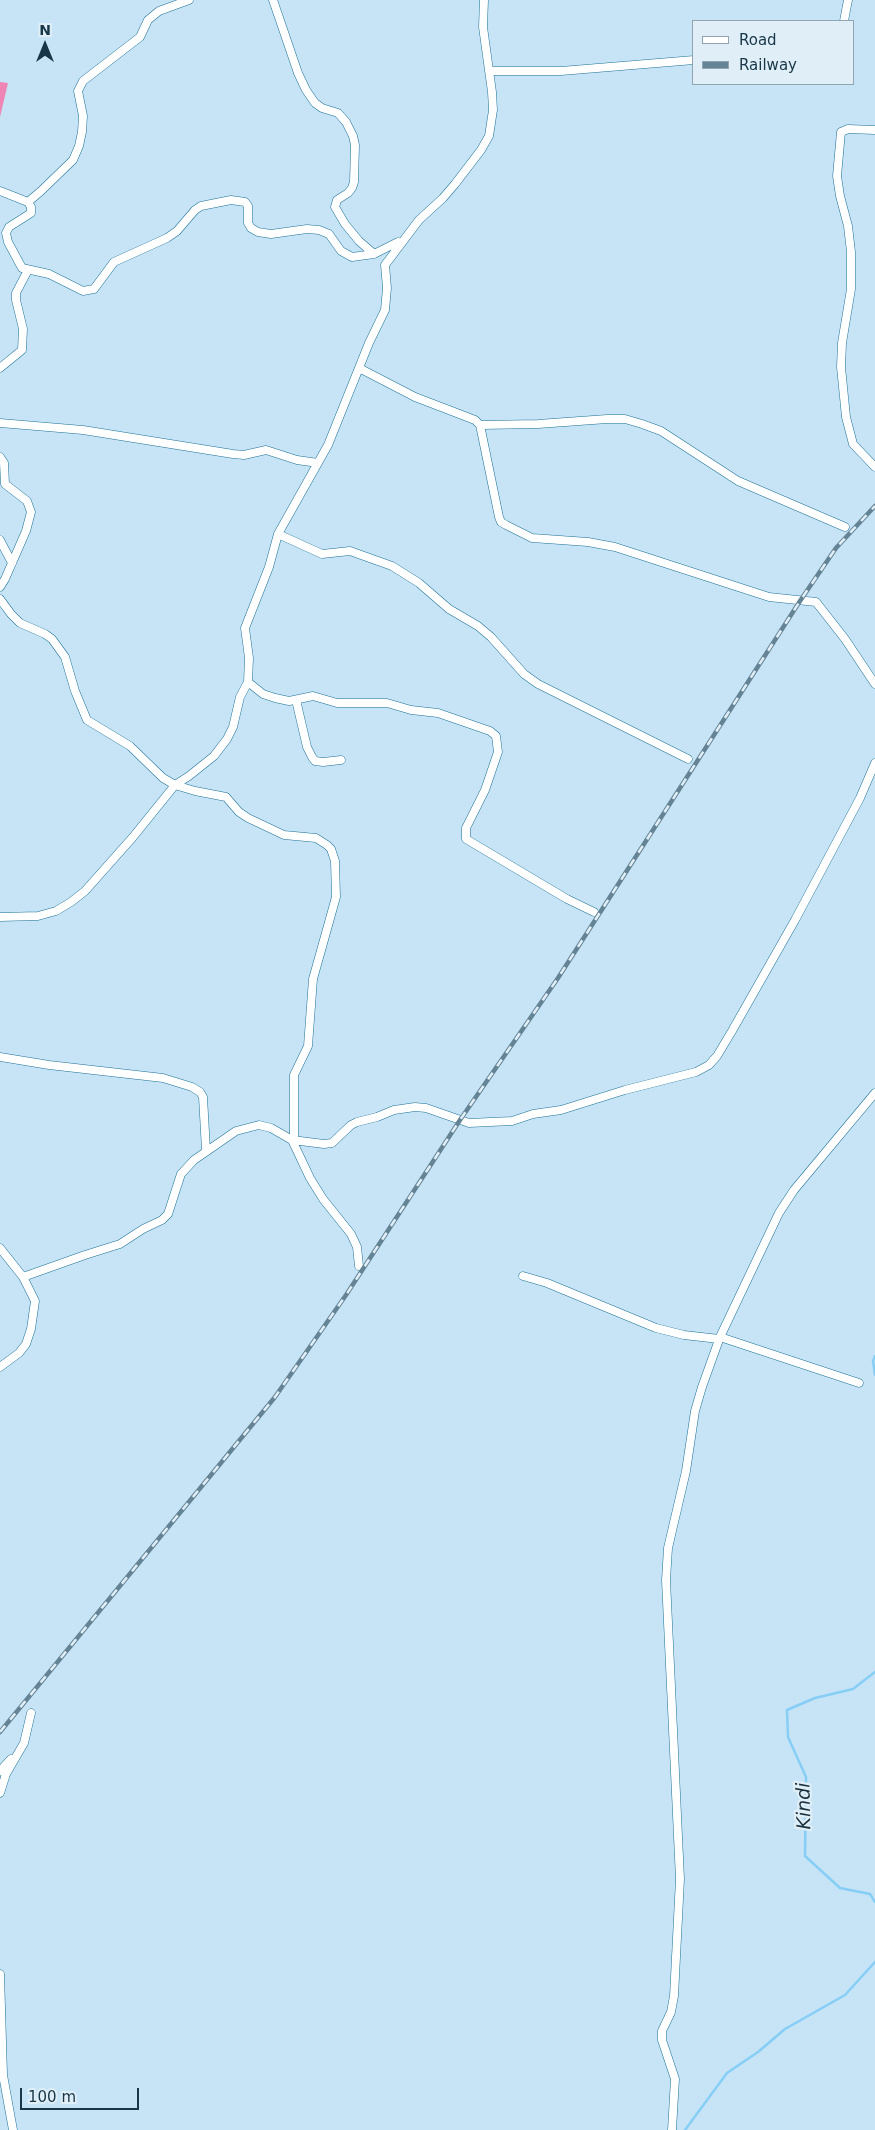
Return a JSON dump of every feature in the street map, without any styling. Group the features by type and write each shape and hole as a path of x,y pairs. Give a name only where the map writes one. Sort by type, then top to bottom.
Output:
{"street":[{"path":"28,202 56,178 73,160 82,132 82,116 78,91 84,81 140,37 148,20 159,11 189,0"},
{"path":"273,0 298,73 306,90 315,103 322,108 338,113 346,122 353,136 355,145 354,182 348,193 337,200 335,207 358,241 374,254"},
{"path":"0,917 38,916 56,911 71,902 84,891 133,837 175,785 214,756 227,739 233,726 240,697 248,682 249,658 245,628 269,567 278,534 318,463 385,310 387,288 385,265 418,220 443,198 455,184 481,150 489,136 493,110 483,27 484,0"},
{"path":"844,20 848,0"},
{"path":"489,71 570,70 692,60"},
{"path":"875,130 848,129 842,132 837,176 848,226 851,252 851,289 842,343 846,417 853,444 875,466"},
{"path":"0,191 28,202 31,207 31,213 9,227 6,233 18,262 28,270 49,274 76,288 89,291 94,288 114,262 167,238 177,231 195,210 201,206 231,200 245,202 248,206 248,223 251,228 258,232 271,234 307,229 320,230 329,234 346,255 352,257 374,254 402,240"},
{"path":"0,368 22,350 23,329 16,293 28,270"},
{"path":"359,368 415,397 475,420 480,425 501,522 532,538 588,542 615,547 769,597 816,602 845,639 875,684"},
{"path":"480,425 546,424 625,419 661,431 738,481 845,527"},
{"path":"0,423 83,430 233,454 244,455 266,450 297,460 318,463"},
{"path":"0,457 4,463 4,484 27,501 31,512 26,531 6,579 0,587"},
{"path":"278,534 322,554 350,551 392,566 419,583 449,609 478,626 491,637 524,674 538,684 688,759"},
{"path":"0,540 12,563"},
{"path":"0,599 20,623 52,639 65,658 75,691 87,720 130,746 163,778 175,785 195,792 226,797 238,812 248,818 284,835 316,838 331,849 335,861 336,897 313,979 308,1046 294,1075 293,1140 310,1178 323,1199 351,1234 356,1247 359,1266"},
{"path":"248,682 264,694 282,700 296,700 313,696 338,703 387,703 411,710 438,714 490,731 496,736 498,752 485,790 466,828 466,840 567,899 594,912"},
{"path":"296,700 301,724 312,757 315,761 323,762 340,760"},
{"path":"23,1277 120,1244 143,1229 162,1220 168,1214 181,1174 206,1150 236,1131 259,1126 271,1128 293,1140 318,1144 332,1143 357,1122 394,1110 415,1107 426,1108 469,1123 512,1121 533,1114 560,1110 625,1090 696,1072 709,1064 717,1056 732,1031 795,920 860,798 875,763"},
{"path":"0,1057 49,1065 163,1078 192,1087 200,1092 203,1097 206,1150"},
{"path":"672,2130 675,2079 662,2040 662,2031 671,2012 674,1996 680,1879 666,1580 668,1548 686,1471 696,1412 719,1338 779,1213 794,1190 875,1092"},
{"path":"0,1248 23,1277 35,1301 31,1329 26,1344 20,1353 0,1367"},
{"path":"523,1276 547,1283 656,1328 684,1335 719,1338 860,1383"},
{"path":"0,1793 6,1774 24,1743 31,1713"},
{"path":"0,1771 24,1743"},
{"path":"0,1974 4,2075 13,2130"}],"shaded area":[{"path":"0,82 8,83 0,117"}],"waterway":[{"name":"Kindi","path":"875,1356 873,1361 875,1375"},
{"name":"Kindi","path":"875,1672 853,1689 815,1698 787,1710 788,1737 806,1777 805,1856 840,1888 870,1894 875,1902"},
{"name":"Kindi","path":"685,2130 727,2073 758,2052 785,2029 845,1995 875,1962"}],"railway":[{"path":"0,1732 275,1397 346,1295 460,1120 558,978 800,601 836,548 875,506"}]}
